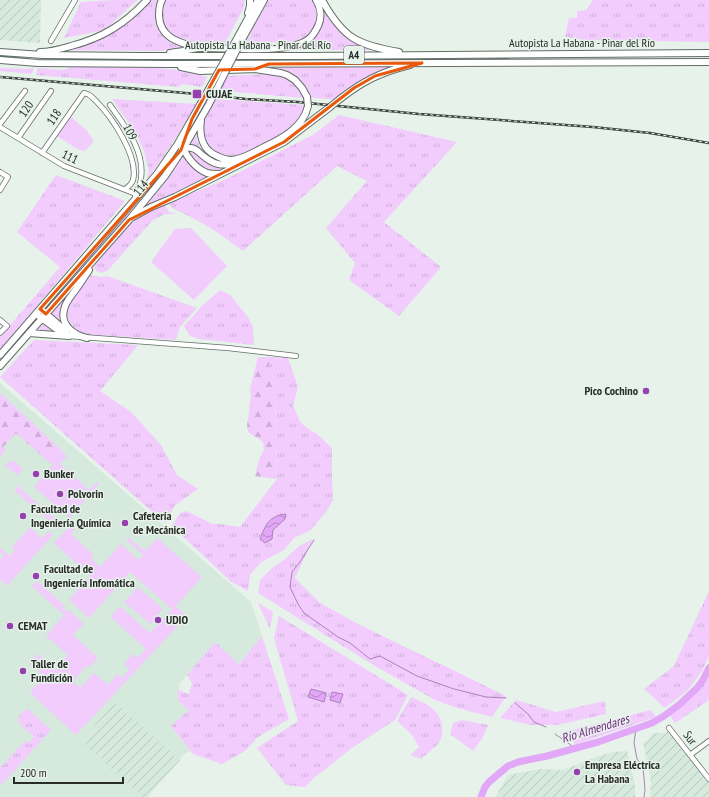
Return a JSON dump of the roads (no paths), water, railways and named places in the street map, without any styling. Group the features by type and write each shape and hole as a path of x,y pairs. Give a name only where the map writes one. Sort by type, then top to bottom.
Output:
{"highway":[{"path":"1,52 46,52 66,48 93,39 116,28 134,14 147,0"},
{"path":"162,0 159,12 159,21 163,30 170,37 182,44 200,48"},
{"path":"246,22 250,0"},
{"path":"139,56 200,48 284,48 304,41 312,36 320,20 320,9 316,0"},
{"path":"322,0 335,22 342,29 362,43 379,48 414,54"},
{"name":"114","path":"0,366 129,220 165,176 183,149 208,106 242,35 246,22 262,1"},
{"name":"114","path":"0,355 157,174 178,145 262,1"},
{"path":"264,49 307,56"},
{"name":"Autopista La Habana - Pinar del Río","path":"1,52 43,55 139,56 709,53"},
{"name":"Autopista La Habana - Pinar del Río","path":"0,60 38,63 170,64 709,62"},
{"path":"129,220 151,207 284,142 354,88 375,76 395,69 422,63"},
{"path":"170,64 200,71 255,70 280,73 295,80 307,97 308,106 304,116 290,133 239,159 229,160 221,158 206,148 201,138 201,122 203,115"},
{"path":"255,70 269,64"},
{"path":"192,119 182,145 183,149 196,166 208,173 220,174"},
{"path":"157,174 177,151 190,147 195,149 212,163 219,165 236,162 252,153"},
{"path":"87,338 79,336 67,325 63,318 64,310 71,296 100,253"},
{"path":"38,311 55,328 70,336"},
{"path":"29,333 70,336"}],"street":[{"path":"51,42 75,0"},
{"path":"0,126 25,91"},
{"name":"120","path":"18,138 51,91"},
{"name":"118","path":"42,153 84,93"},
{"name":"109","path":"84,93 90,95 104,109 114,122 122,137 134,169 133,181 125,189"},
{"path":"110,105 130,134 140,157 141,179 136,194 126,211"},
{"name":"111","path":"0,126 64,166 136,194"},
{"path":"0,172 8,177 0,190"},
{"path":"0,320 7,326 0,334"},
{"path":"70,336 235,349 296,356"},
{"name":"Sur","path":"669,728 709,779"},
{"path":"690,755 709,741"}],"water":[{"path":"286,514 285,519 273,530 272,539 265,543 260,539 264,529 272,519"},
{"path":"311,689 326,693 324,702 308,697"},
{"path":"332,692 343,694 340,703 330,700"}],"waterway":[{"path":"314,540 292,572 290,587 304,613 338,637 350,643 370,659 380,656 417,676 454,689 486,697 506,698"},
{"name":"Río Almendares","path":"481,797 489,782 508,766 518,762 547,756 598,742 652,723 680,704 697,688 709,668"},
{"path":"515,703 528,714 534,722 546,727"},
{"path":"636,729 634,743 637,759 643,767 645,790 644,797"},
{"path":"555,734 575,748"}],"railway":[{"path":"0,77 246,99 298,102 419,114 593,127 650,133 709,143"}],"place":[{"name":"CUJAE","path":"197,94"},
{"name":"Pico Cochino","path":"646,391"},
{"name":"Bunker","path":"36,474"},
{"name":"Polvorin","path":"60,494"},
{"name":"Facultad de Ingeniería Química","path":"23,516"},
{"name":"Cafetería de Mecánica","path":"125,523"},
{"name":"Facultad de Ingeniería Infomática","path":"36,576"},
{"name":"UDIO","path":"158,620"},
{"name":"CEMAT","path":"10,626"},
{"name":"Taller de Fundición","path":"23,671"},
{"name":"Empresa Eléctrica La Habana","path":"577,772"}]}
